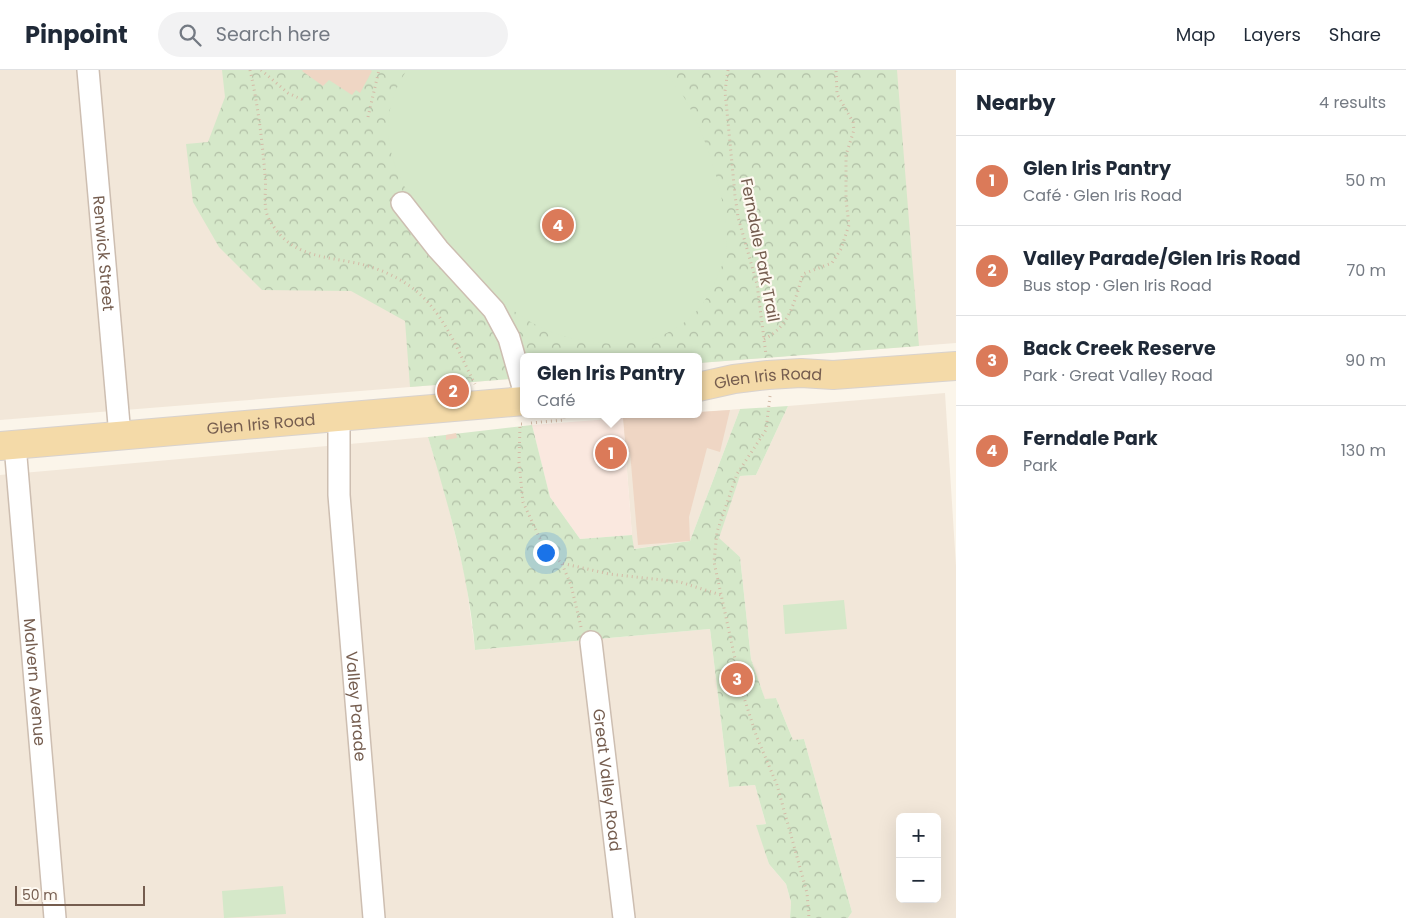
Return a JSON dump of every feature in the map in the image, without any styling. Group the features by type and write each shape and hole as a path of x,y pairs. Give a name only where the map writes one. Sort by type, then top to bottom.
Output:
{"main road":[{"name":"Glen Iris Road","path":"702,386 734,379 769,382 801,373 833,375 955,372"},
{"name":"Glen Iris Road","path":"8,446 331,418 520,413"}],"street":[{"name":"Renwick Street","path":"88,70 120,436"},
{"path":"402,203 438,249 494,310 508,338 520,378"},
{"name":"Valley Parade","path":"331,418 374,918"},
{"name":"Malvern Avenue","path":"8,446 55,918"},
{"name":"Great Valley Road","path":"591,642 624,918"}],"path":[{"path":"250,70 260,116 266,184 265,208 270,221 288,242 308,254 370,266 414,289 429,304 452,337 474,384"},
{"path":"261,70 288,92 304,101"},
{"path":"368,117 379,70"},
{"name":"Ferndale Park Trail","path":"728,70 725,92 735,195 738,217 757,284 770,404 766,430 737,474 717,532 714,562 748,709 777,785 807,893 809,918"},
{"path":"764,339 778,331 783,325 795,301 803,274 832,263 841,249 848,232 846,155 854,130 853,122 837,94 836,70"},
{"path":"522,418 519,462 523,502 541,541 561,563 571,585 586,642 591,642"},
{"path":"552,418 564,420 564,418"},
{"path":"561,563 609,574 680,582 721,595"}],"shaded area":[{"path":"0,70 956,70 956,343 702,363 702,353 520,353 520,378 0,420"},
{"path":"945,393 956,566 956,918 848,918 852,912 804,739 793,740 776,698 765,700 751,659 740,557 718,538 740,476 756,475 788,406"},
{"path":"740,409 690,541 633,549 623,419 702,418 702,412"},
{"path":"623,418 632,535 580,539 550,497 532,425"},
{"path":"428,437 444,488 466,580 475,650 710,629 729,787 755,785 766,824 757,825 769,864 786,884 791,902 790,918 0,918 0,475"}],"green space":[{"path":"222,70 897,70 919,346 702,363 702,353 520,353 520,378 410,387 405,321 351,291 262,290 219,247 193,202 186,144 208,142 225,97"},
{"path":"407,70 663,70 682,94 699,127 714,169 724,212 726,249 722,267 705,300 695,313 682,324 668,332 637,342 620,344 586,341 555,333 522,317 506,305 476,277 424,215 402,181 394,163 388,126 390,107"},
{"path":"788,406 756,475 740,476 719,538 740,557 751,659 765,699 776,698 793,740 804,739 852,912 848,918 790,918 791,902 786,884 769,864 756,825 766,824 755,785 729,787 710,629 475,650 463,569 451,516 428,437 532,425 550,497 580,539 632,535 634,549 690,541 740,409"},
{"path":"844,600 847,629 785,634 783,605"},
{"path":"283,886 286,914 224,918 222,891"}],"building":[{"path":"303,70 372,71 360,93 356,90 352,95 329,80 323,86"},
{"path":"450,379 450,385 439,385 439,380"},
{"path":"730,410 720,452 707,448 689,517 690,541 638,545 630,452 626,452 623,418 702,418 702,412"},
{"path":"456,433 457,438 446,440 446,435"}],"place":[{"name":"Ferndale Park","path":"558,225"},
{"name":"Valley Parade/Glen Iris Road","path":"453,391"},
{"name":"Glen Iris Pantry","path":"611,453"},
{"name":"Back Creek Reserve","path":"737,679"}]}
